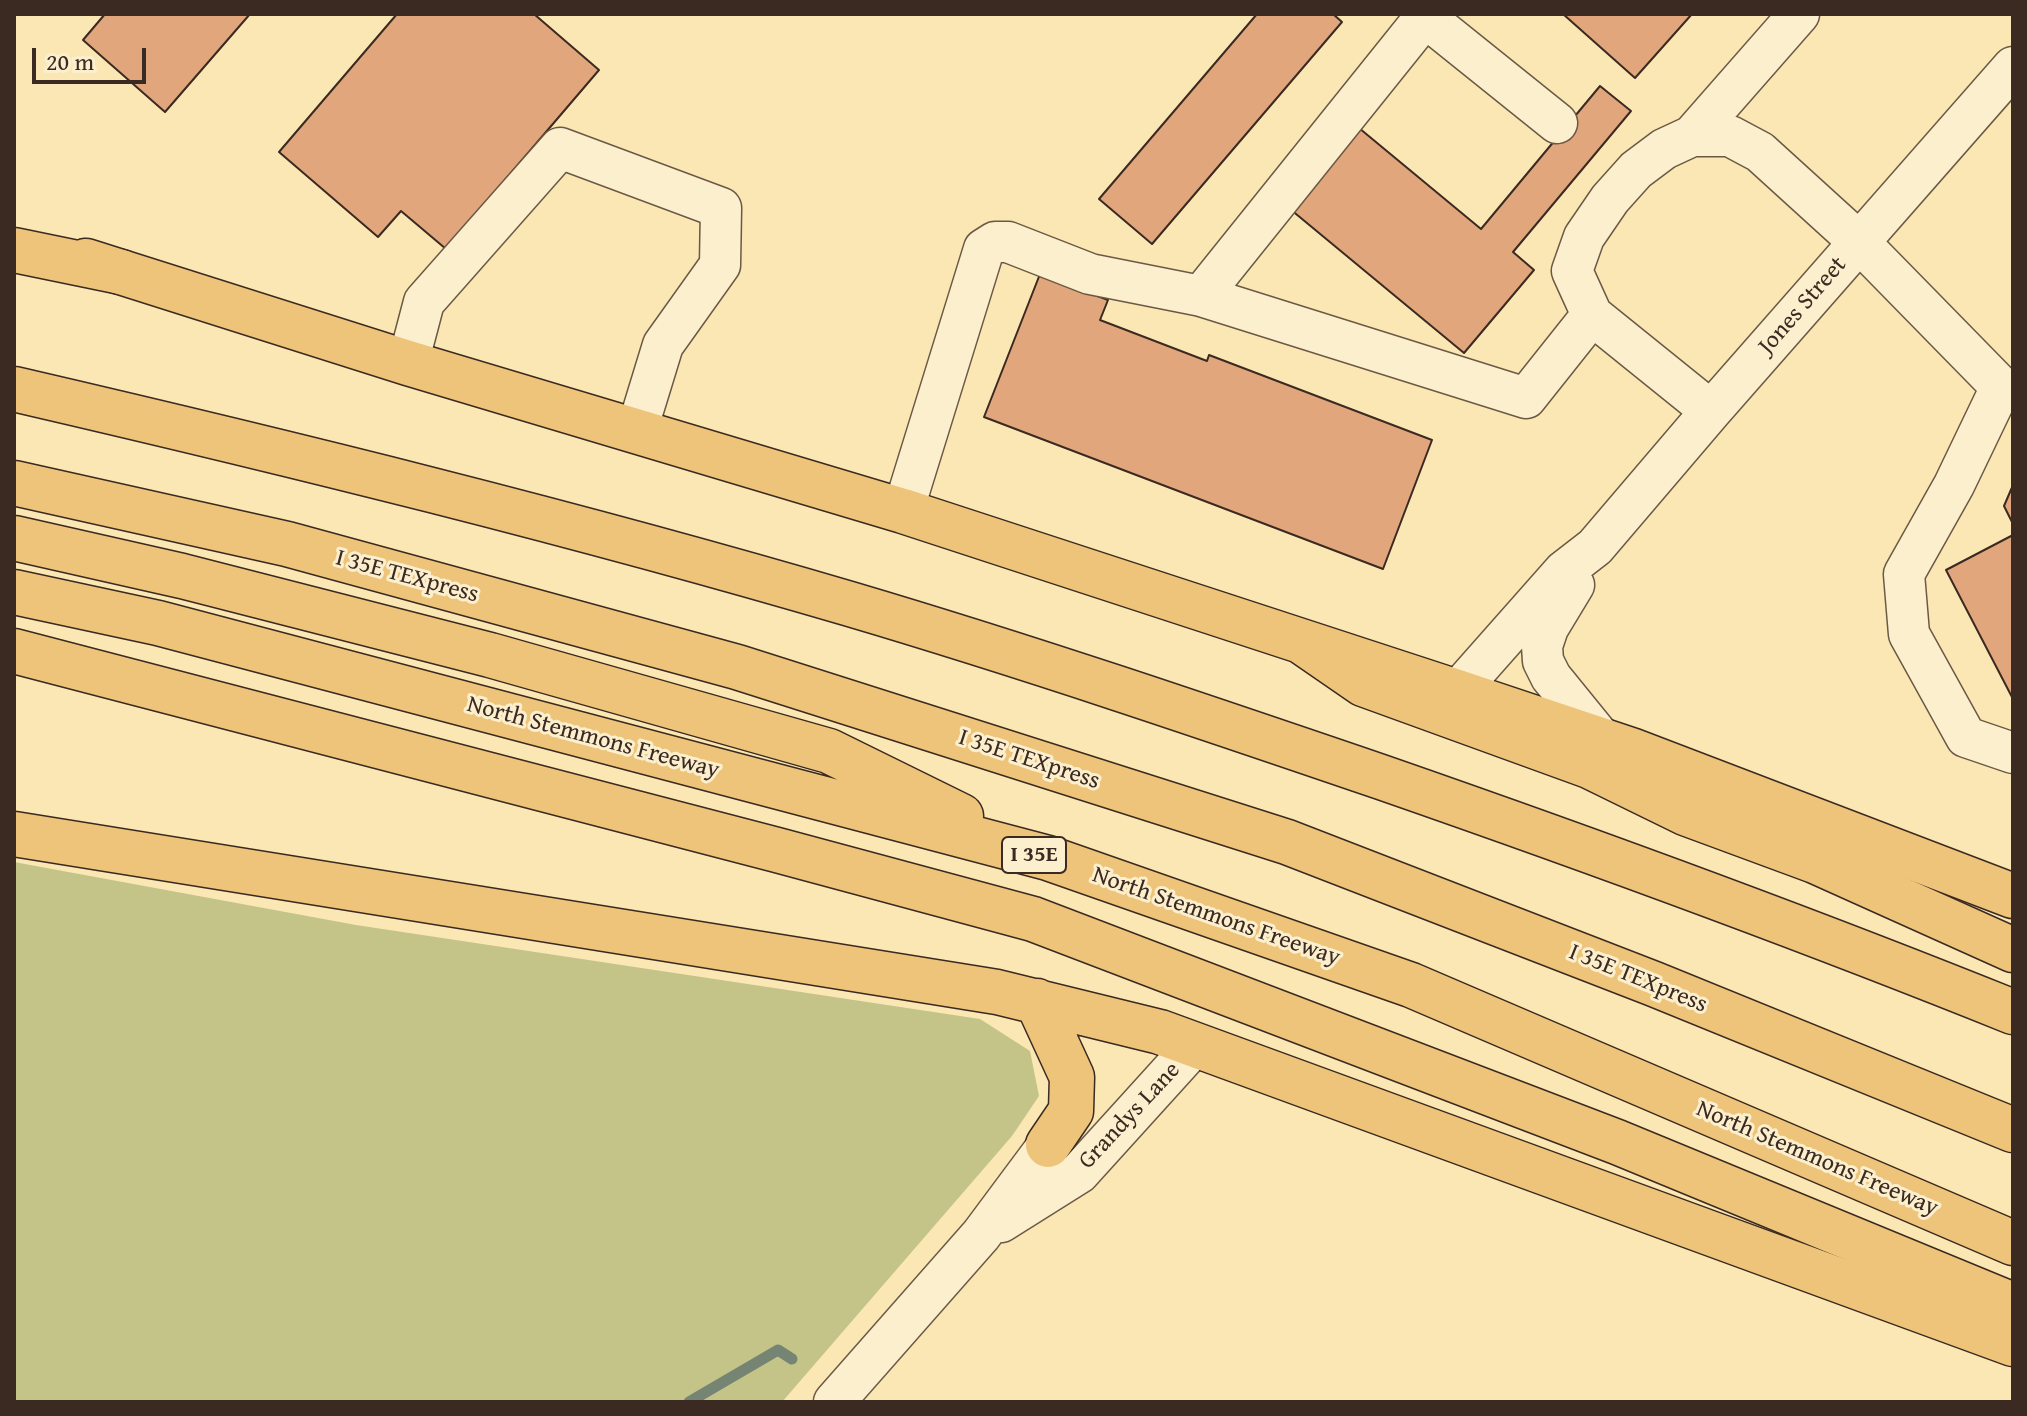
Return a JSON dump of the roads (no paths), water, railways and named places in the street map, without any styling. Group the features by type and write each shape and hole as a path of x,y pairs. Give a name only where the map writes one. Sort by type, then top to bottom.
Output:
{"main road":[{"path":"14,240 408,363 903,511 1457,692 1713,780 2013,896"},
{"path":"14,250 121,272"},
{"path":"14,389 382,477 574,527 851,605 1003,652 1260,735 1586,848 1748,907 2013,1012"},
{"name":"I 35E TEXpress","path":"14,483 287,544 737,667 1287,842 1654,984 2013,1130"},
{"path":"14,538 182,576 490,655 829,751 1048,858"},
{"name":"North Stemmons Freeway","path":"14,592 158,623 1048,858 1411,985 2013,1243"},
{"path":"1305,644 1363,684 1589,766 1685,813 1815,861 2013,950"},
{"path":"14,651 1033,919 1617,1142 2013,1305"},
{"path":"14,834 982,989 1160,1032 2013,1344"},
{"path":"1037,1001 1072,1077 1071,1111 1048,1145"}],"street":[{"path":"1711,411 1592,315 1572,271 1584,237 1610,199 1636,170 1664,149 1692,136 1799,14"},
{"path":"1201,296 1424,15 1557,123"},
{"name":"Jones Street","path":"1603,741 1551,677 1543,661 1542,646 1548,628 1595,547 2013,67"},
{"path":"1692,136 1730,136 1760,152 2007,375 1954,485 1904,574 1909,634 1966,737 2013,753"},
{"path":"408,363 424,302 560,148 721,208 720,265 663,345 637,430"},
{"path":"903,511 984,249 995,242 1008,242 1090,274 1201,296 1526,398 1592,315"},
{"name":"Jones Street","path":"1457,692 1564,571 1595,547"},
{"name":"Grandys Lane","path":"981,1235 1079,1173 1195,1045"},
{"name":"Grandys Lane","path":"834,1402 981,1235 1048,1145"}],"waterway":[{"path":"689,1402 778,1350 792,1359"}]}
